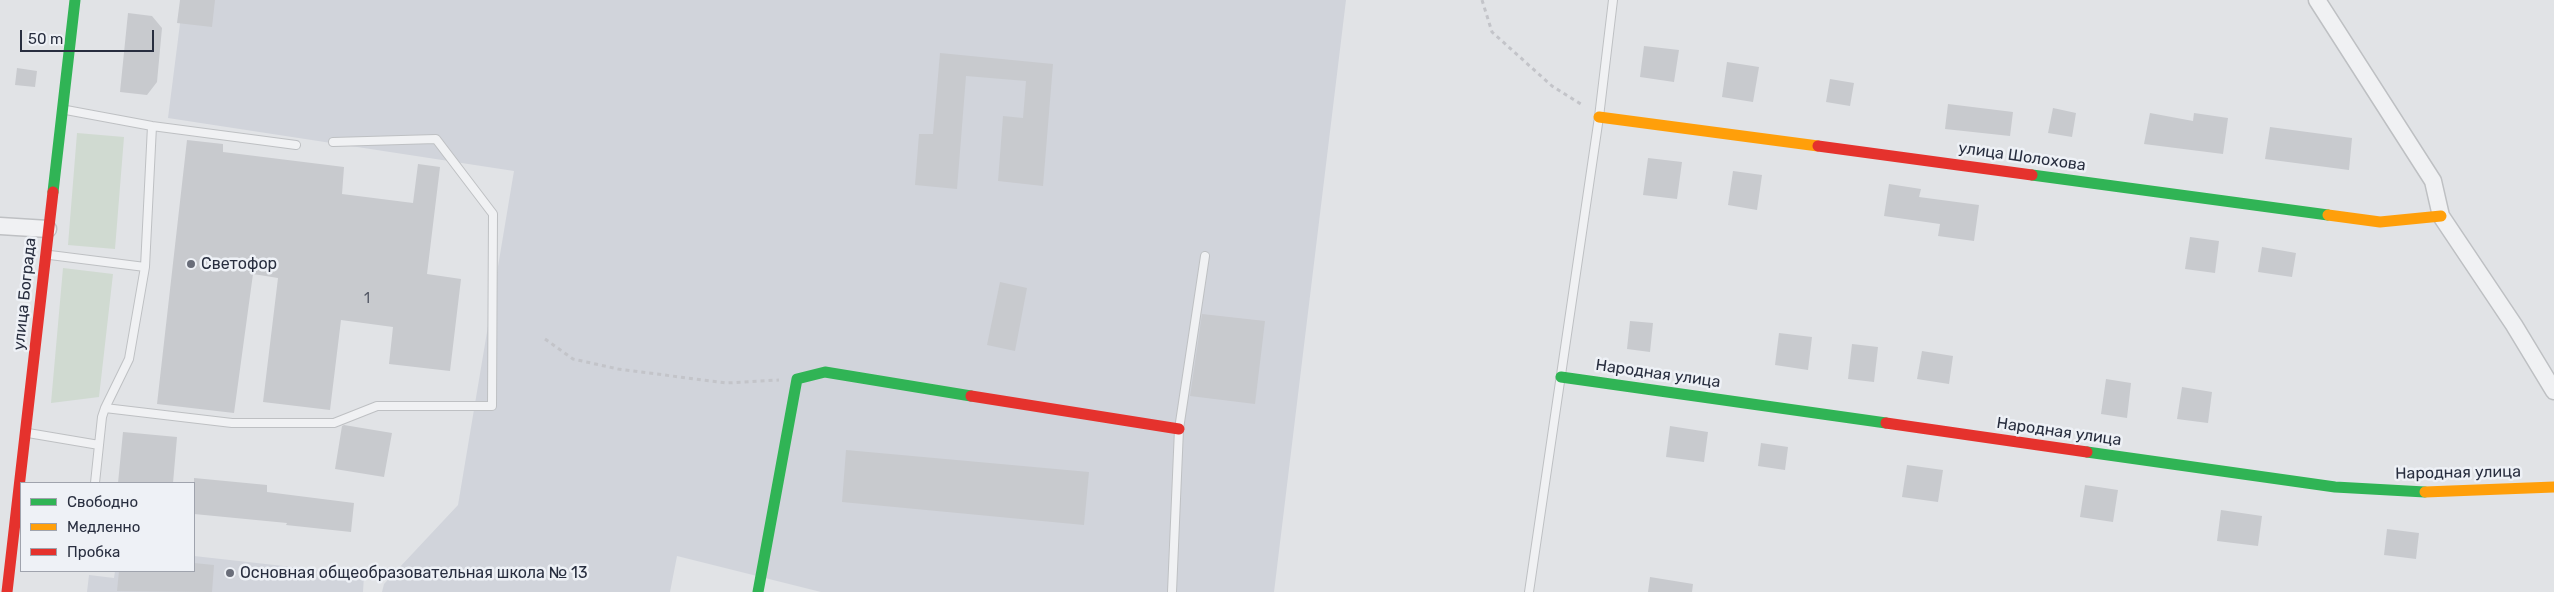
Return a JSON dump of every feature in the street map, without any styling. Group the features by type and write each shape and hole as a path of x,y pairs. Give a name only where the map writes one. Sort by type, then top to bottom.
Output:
{"street":[{"name":"улица Бограда","path":"22,482 45,254 76,0"},
{"path":"2317,0 2433,181 2441,216 2514,324 2554,391"},
{"name":"улица Шолохова","path":"1599,117 2380,222 2441,216"},
{"path":"0,226 48,229"},
{"path":"758,592 797,379 825,372 1179,430"},
{"name":"Народная улица","path":"1561,377 2335,488 2424,492 2554,487"},
{"name":"улица Бограда","path":"8,592 7,532 19,515"}],"lane":[{"path":"1529,592 1599,117 1613,0"},
{"path":"62,110 152,126 296,144"},
{"path":"95,482 102,417 129,359 145,267 152,126"},
{"path":"105,408 232,424 334,423 377,406 492,406 493,214 436,139 333,142"},
{"path":"45,254 145,267"},
{"path":"1172,592 1179,430 1205,256"},
{"path":"26,432 99,445"}],"path":[{"path":"1482,0 1492,32 1552,86 1599,117"},
{"path":"545,339 574,359 618,369 726,383 797,379"}],"shaded area":[{"path":"183,0 1346,0 1274,592 821,592 677,556 670,592 382,592 384,584 458,505 514,171 168,118"},
{"path":"77,133 124,137 115,249 68,245"},
{"path":"63,268 113,274 99,397 51,403"},
{"name":"Основная общеобразовательная школа № 13","path":"195,556 364,575 363,592 87,592 89,575 114,578 115,572 195,572"}],"building":[{"path":"180,0 215,0 212,27 177,23"},
{"path":"128,13 152,16 162,28 157,82 147,95 120,92"},
{"path":"1644,46 1679,50 1674,82 1640,77"},
{"path":"940,53 1053,64 1043,186 998,181 1003,116 1023,118 1026,81 966,76 957,189 915,185 919,134 933,134"},
{"path":"1727,62 1759,67 1753,102 1722,97"},
{"path":"17,68 37,71 35,87 15,85"},
{"path":"1830,79 1854,83 1850,106 1826,102"},
{"path":"1948,104 2013,112 2010,136 1945,129"},
{"path":"2053,108 2076,113 2072,137 2048,133"},
{"path":"2150,113 2193,121 2194,113 2228,118 2223,154 2144,144"},
{"path":"2270,127 2352,138 2349,170 2265,159"},
{"path":"187,140 223,144 223,152 344,167 342,194 413,203 418,164 440,167 427,274 461,279 450,371 389,364 393,327 341,320 330,410 263,402 278,278 253,274 234,413 157,404"},
{"path":"1648,158 1682,162 1677,199 1643,195"},
{"path":"1733,171 1762,175 1757,210 1728,205"},
{"path":"1889,184 1921,189 1919,197 1979,205 1974,241 1938,236 1940,224 1884,216"},
{"path":"2190,237 2219,241 2215,273 2185,269"},
{"path":"2262,247 2296,253 2292,277 2258,272"},
{"path":"1000,282 1027,288 1015,351 987,345"},
{"path":"1202,314 1265,321 1255,404 1190,396"},
{"path":"1630,321 1653,323 1650,352 1627,349"},
{"path":"1779,333 1812,337 1808,370 1775,365"},
{"path":"1852,344 1878,347 1874,382 1848,379"},
{"path":"1922,351 1953,356 1949,384 1917,379"},
{"path":"2106,379 2131,383 2127,418 2101,414"},
{"path":"2182,387 2212,392 2208,423 2177,419"},
{"path":"342,426 392,433 384,477 335,469"},
{"path":"1670,426 1708,432 1704,462 1666,457"},
{"path":"123,432 177,437 173,482 118,482"},
{"path":"1761,443 1788,447 1785,470 1758,466"},
{"path":"846,450 1089,472 1084,525 842,502"},
{"path":"1907,465 1943,470 1938,502 1902,497"},
{"path":"194,478 267,485 267,492 354,503 351,532 286,525 287,523 195,514"},
{"path":"2085,485 2118,490 2113,522 2080,517"},
{"path":"2221,510 2262,516 2258,546 2217,541"},
{"path":"2387,529 2419,533 2416,559 2384,555"},
{"path":"195,563 214,565 212,592 117,591 119,572 195,572"},
{"path":"1650,577 1693,584 1692,592 1648,592"}],"traffic: fast":[{"path":"53,192 75,0"},
{"path":"2032,175 2328,215"},
{"path":"758,592 797,379 825,372 971,396"},
{"path":"1561,377 1886,423"},
{"path":"2087,452 2335,487 2425,492"}],"traffic: slow":[{"path":"1599,117 1818,146"},
{"path":"2328,215 2380,222 2441,216"},
{"path":"2425,492 2554,487"}],"traffic: jam":[{"path":"1818,146 2032,175"},
{"path":"7,592 53,192"},
{"path":"971,396 1179,429"},
{"path":"1886,423 2087,452"}],"place":[{"name":"Светофор","path":"191,264"},
{"name":"Основная общеобразовательная школа № 13","path":"230,573"}]}
